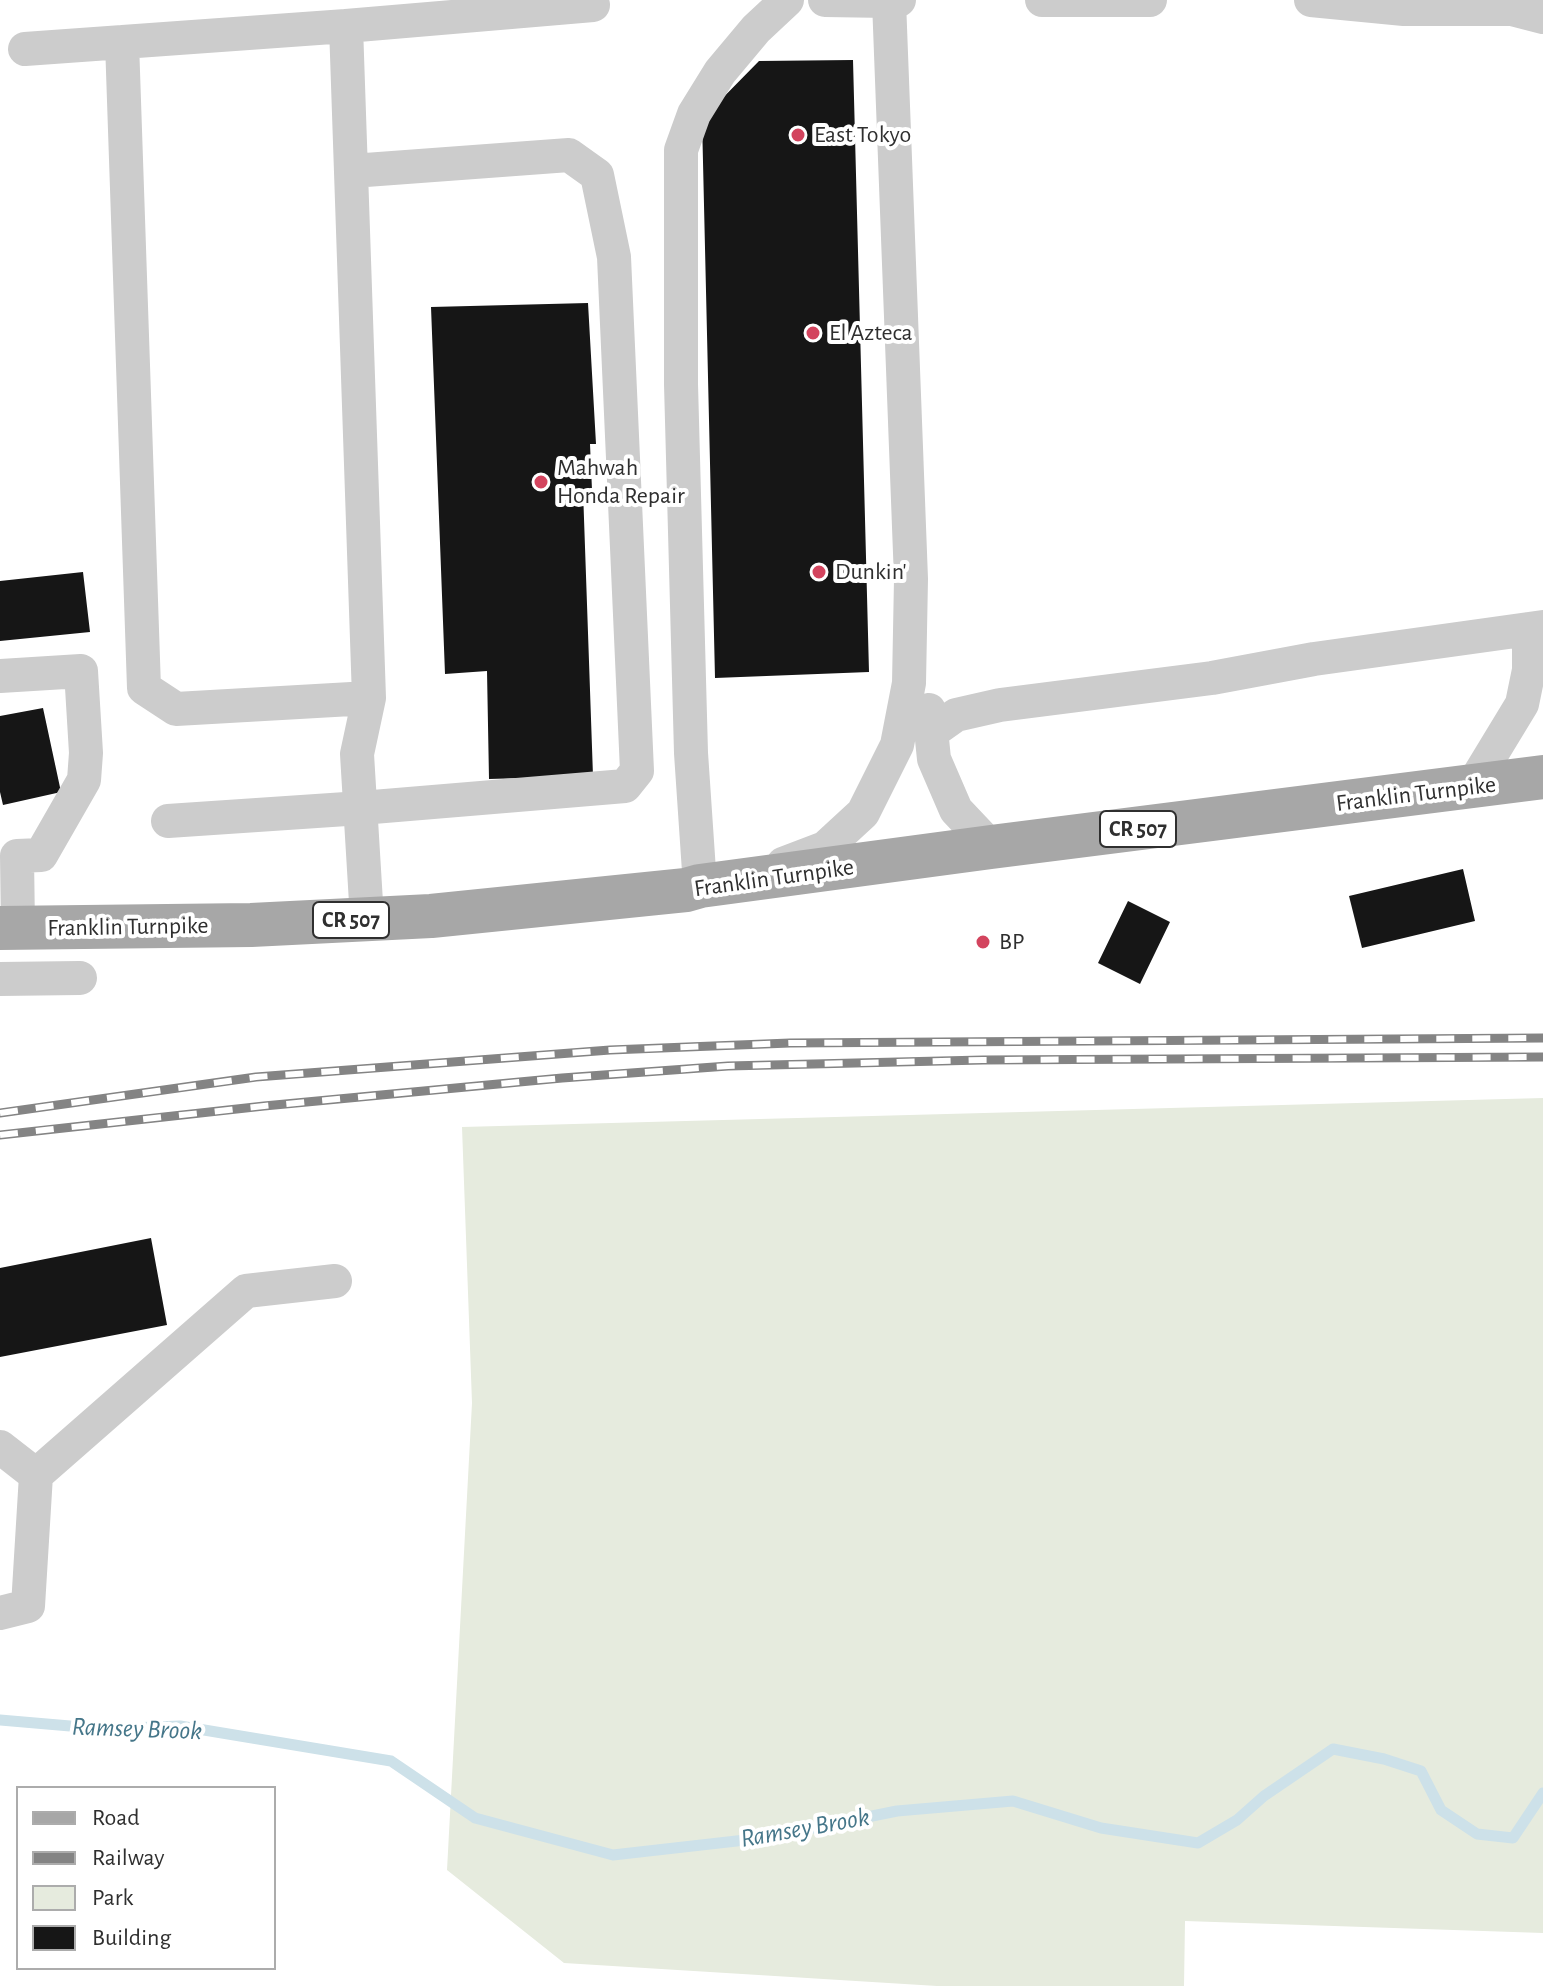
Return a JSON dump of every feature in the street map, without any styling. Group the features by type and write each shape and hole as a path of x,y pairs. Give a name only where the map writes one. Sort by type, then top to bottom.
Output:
{"main road":[{"name":"Franklin Turnpike","path":"9,928 251,925 461,913 686,890 991,847 1543,777"}],"lane":[{"path":"787,0 756,29 720,72 694,114 681,150 681,384 691,753 717,885 825,848 863,813 897,745 909,683 911,579 894,1 825,0"},
{"path":"1042,0 1150,0"},
{"path":"1311,0 1404,9 1512,9 1543,17"},
{"path":"25,49 593,5"},
{"path":"346,26 369,698 357,754 367,919"},
{"path":"122,42 144,688 176,709 369,698"},
{"path":"168,821 625,786 637,771 614,257 597,175 569,155 352,171"},
{"path":"911,579 934,759 956,810 991,847"},
{"path":"932,732 956,715 986,709 1536,628 1522,704 1471,788"},
{"path":"0,676 81,671 86,753 84,780 41,855 8,856 9,928"},
{"path":"0,979 80,978"},
{"path":"0,1613 28,1606 36,1475 246,1291 335,1281"},
{"path":"0,1447 36,1475"}],"green space":[{"path":"1543,1098 1543,1933 1185,1921 1184,1986 937,1986 564,1963 447,1870 472,1403 462,1127"}],"building":[{"path":"853,60 869,672 715,678 702,119 759,61"},
{"path":"588,303 596,444 590,444 592,490 583,490 593,776 489,779 487,671 445,674 431,307"},
{"path":"83,572 90,632 0,641 0,581"},
{"path":"43,708 61,792 3,805 0,792 0,716"},
{"path":"1463,869 1475,921 1362,948 1349,896"},
{"path":"1128,901 1170,922 1140,984 1098,963"},
{"path":"151,1238 167,1325 0,1357 0,1268"}],"waterway":[{"name":"Ramsey Brook","path":"0,1720 105,1729 180,1726 391,1761 475,1818 613,1855 763,1838 897,1811 1013,1801 1101,1828 1198,1843 1237,1820 1264,1796 1333,1749 1384,1759 1421,1771 1441,1810 1477,1834 1513,1838 1543,1793"}],"railway":[{"path":"0,1113 256,1077 610,1050 790,1043 1543,1038"},
{"path":"0,1135 264,1106 728,1066 983,1060 1543,1057"}],"place":[{"name":"East Tokyo","path":"798,135"},
{"name":"El Azteca","path":"813,333"},
{"name":"Mahwah Honda Repair","path":"541,482"},
{"name":"Dunkin'","path":"819,572"},
{"name":"BP","path":"983,942"}]}
